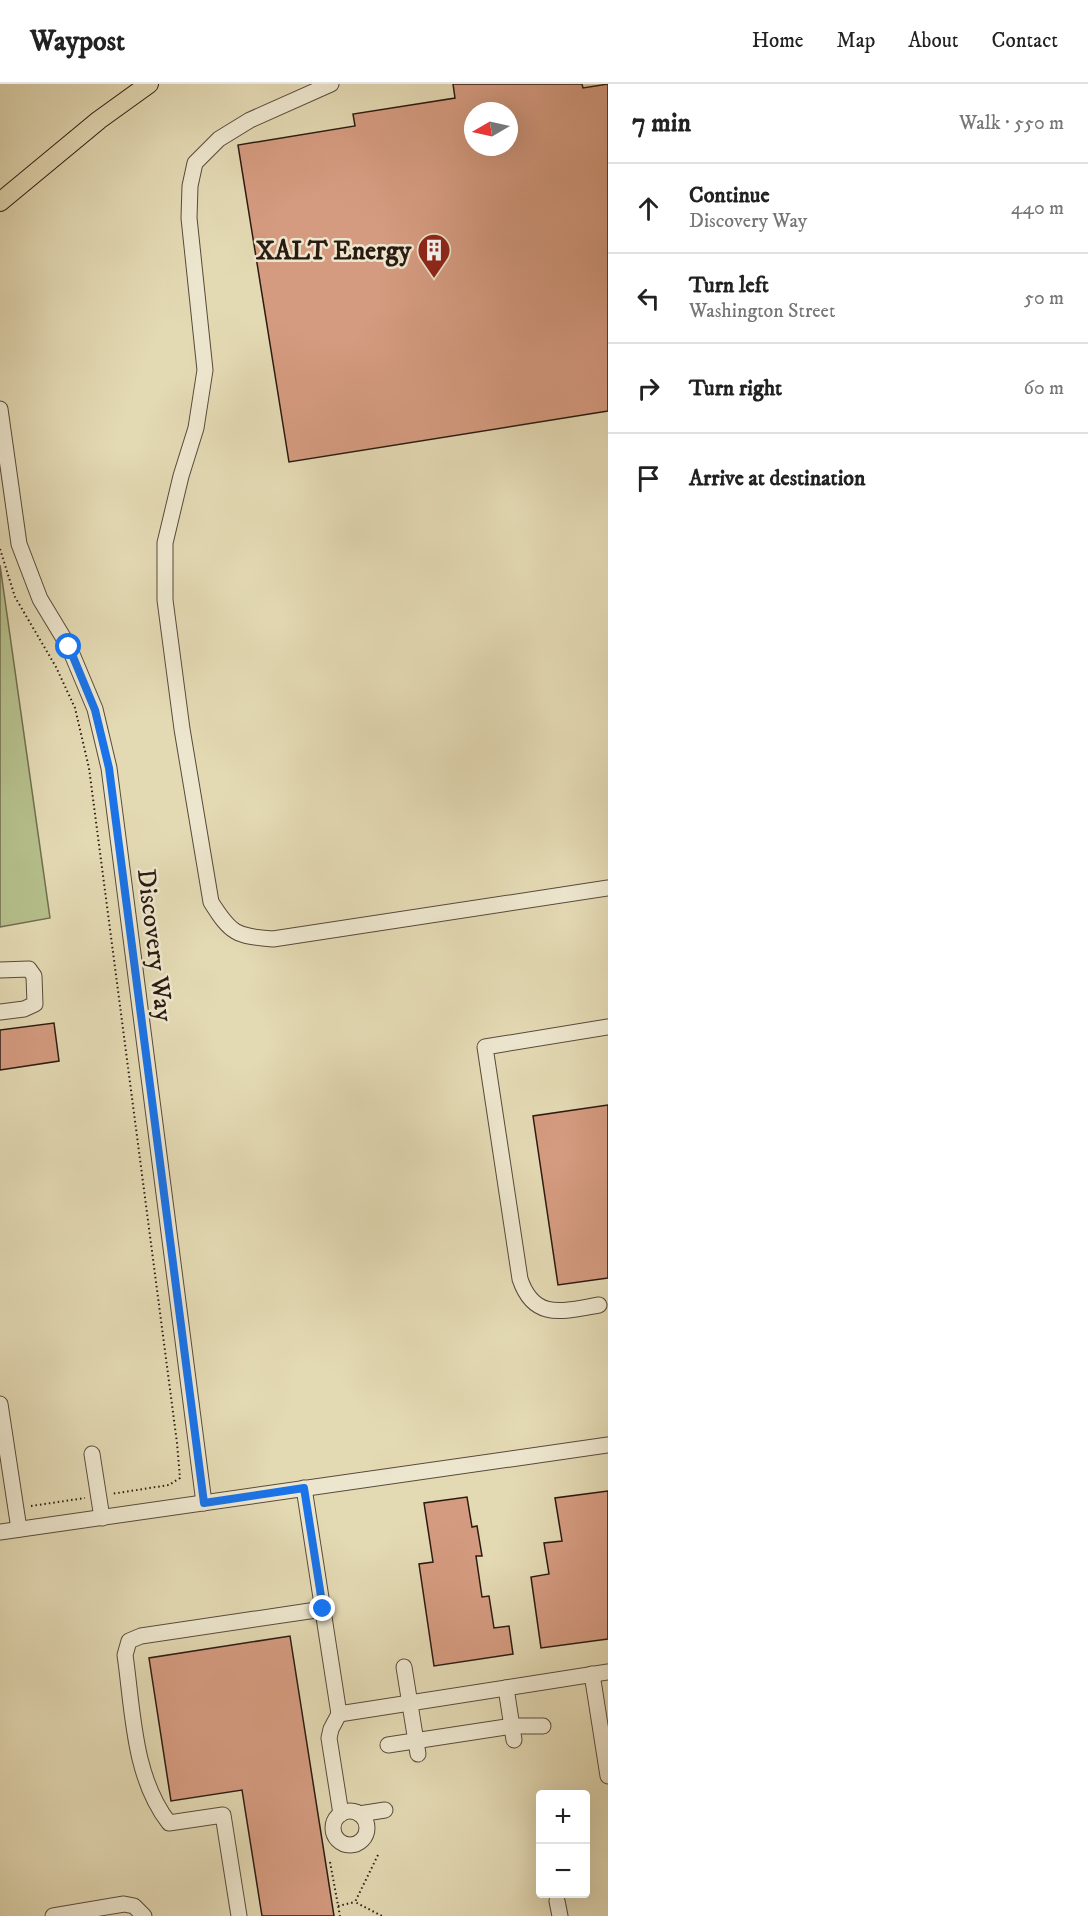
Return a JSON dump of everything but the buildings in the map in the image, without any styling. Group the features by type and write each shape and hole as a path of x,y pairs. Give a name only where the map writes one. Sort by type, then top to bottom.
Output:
{"main road":[{"path":"0,202 99,120 149,84"}],"street":[{"path":"331,84 250,120 219,139 195,163 190,186 189,218 205,370 195,428 165,543 165,600 182,729 211,902 226,926 247,937 273,939 608,888"},
{"name":"Discovery Way","path":"0,409 7,508 40,599 69,647 90,699 109,768 204,1503"},
{"path":"0,970 29,969 34,976 35,1004 24,1009 0,1012"},
{"path":"599,1305 560,1311 535,1305 525,1295 519,1279 485,1047 608,1027"},
{"path":"0,1404 19,1529"},
{"path":"0,1532 608,1445"},
{"path":"92,1454 102,1518"},
{"path":"304,1488 339,1714 328,1738 341,1814"},
{"path":"239,1916 223,1815 169,1823 158,1809 140,1760 125,1655 129,1641 141,1636 323,1609"},
{"path":"404,1667 417,1748"},
{"path":"339,1714 608,1672"},
{"path":"592,1674 608,1776"},
{"path":"506,1688 513,1733"},
{"path":"388,1745 417,1748 543,1726"},
{"path":"359,1815 384,1810"},
{"path":"351,1811 365,1822 365,1834 356,1844 342,1843 333,1832 335,1820 341,1814 351,1811"},
{"path":"55,1916 124,1904 134,1906 144,1916"}],"path":[{"path":"0,549 15,597 56,667 75,708 89,768 180,1478 169,1485 16,1507"},
{"path":"355,1902 378,1855"},
{"path":"330,1862 340,1916"},
{"path":"338,1906 355,1902 382,1916"}],"green space":[{"path":"0,565 50,918 0,927"}],"place":[{"name":"XALT Energy","path":"434,279"}],"route":[{"path":"69,647 95,710 109,768 204,1503 304,1488 323,1609"}]}
